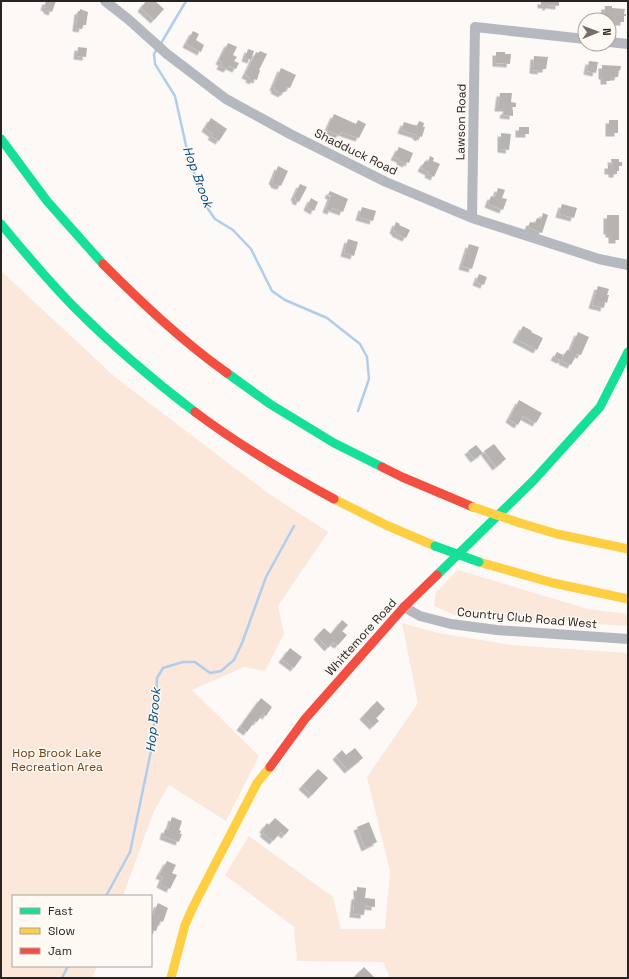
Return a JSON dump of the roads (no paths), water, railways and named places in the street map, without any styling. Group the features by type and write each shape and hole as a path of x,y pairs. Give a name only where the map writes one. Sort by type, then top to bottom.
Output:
{"main road":[{"path":"1,139 40,193 92,254 147,308 207,360 271,406 341,447 412,483 473,507 520,523 564,536 628,549"},
{"path":"1,224 55,287 85,318 145,373 197,414 245,448 280,470 317,491 391,528 435,546 479,562 545,582 587,592 628,599"},
{"name":"Whittemore Road","path":"171,978 185,925 257,783 305,719 404,607 534,480 600,407 628,352"}],"street":[{"name":"Shadduck Road","path":"105,1 128,19 167,54 226,99 290,134 386,182 472,218 598,259 628,265"},
{"name":"Lawson Road","path":"472,218 475,27 577,38"},
{"path":"617,43 628,44"},
{"name":"Country Club Road West","path":"404,607 420,616 458,625 497,630 628,639"}],"waterway":[{"name":"Hop Brook","path":"160,45 186,1"},
{"name":"Hop Brook","path":"157,49 154,54 155,64 175,96 189,159 206,206 215,219 233,230 251,249 272,291 285,300 327,318 360,344 367,357 369,379 358,411"},
{"name":"Hop Brook","path":"107,895 130,852 151,751 156,710 157,678 163,668 183,662 195,662 210,673 221,671 234,660 242,643 266,577 294,526"},
{"name":"Hop Brook","path":"62,978 68,967"}],"park label":[{"name":"Hop Brook Lake Recreation Area","path":"57,760"}]}
